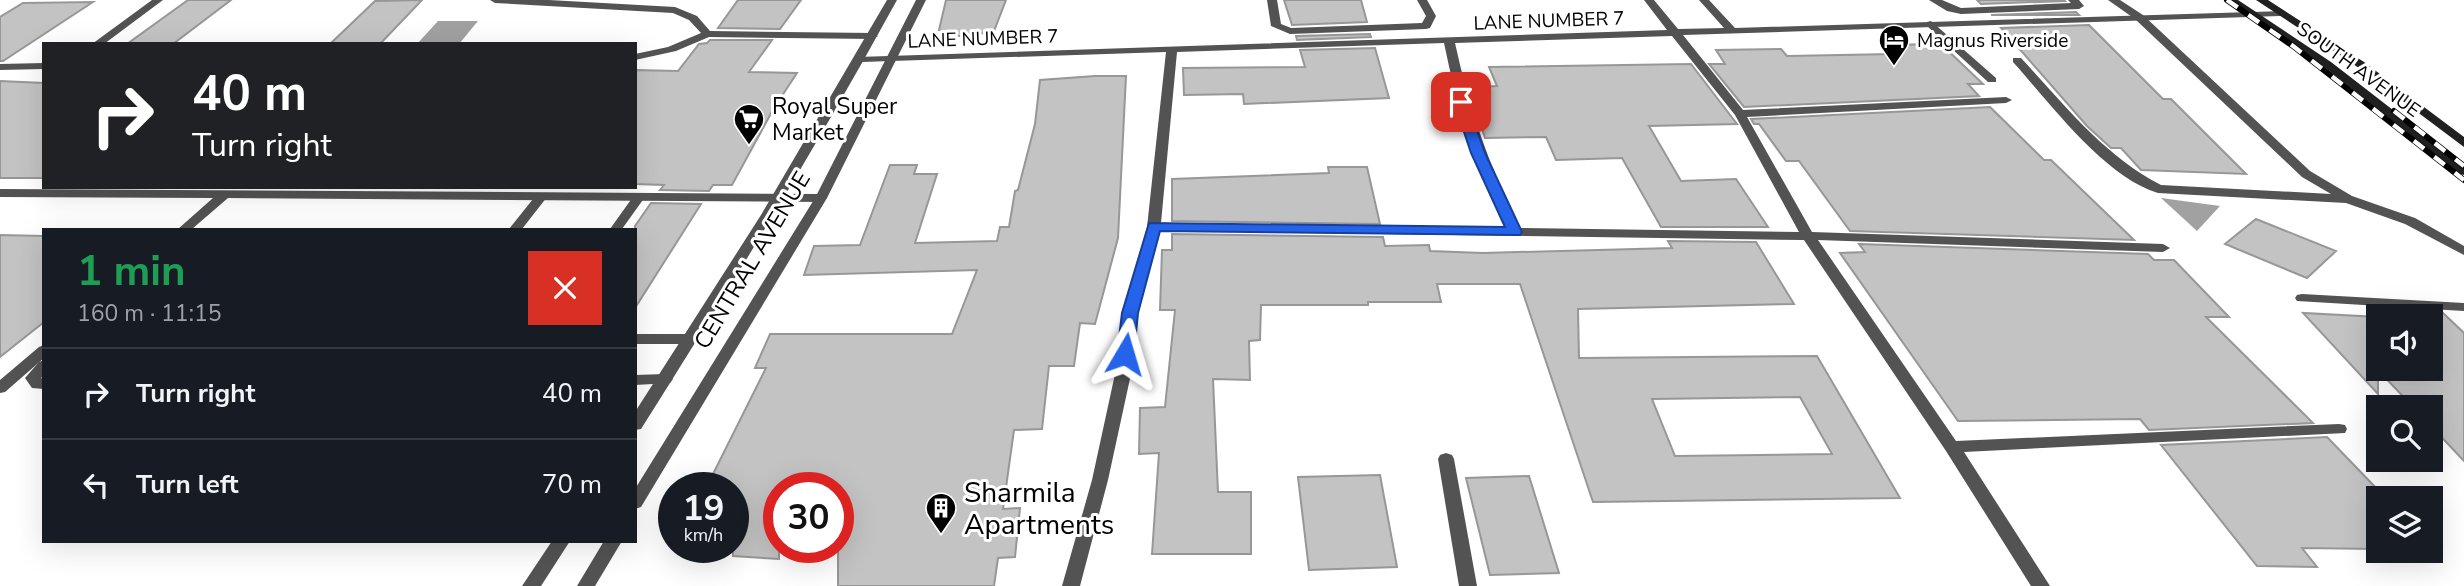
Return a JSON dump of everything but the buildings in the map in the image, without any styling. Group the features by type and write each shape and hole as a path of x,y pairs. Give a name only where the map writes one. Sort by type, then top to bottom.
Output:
{"main road":[{"name":"SOUTH AVENUE","path":"2231,0 2328,64 2464,171"},
{"name":"SOUTH AVENUE","path":"2260,0 2360,64 2464,143"}],"street":[{"path":"100,42 158,0"},
{"path":"495,0 675,10 693,19 707,34"},
{"name":"CENTRAL AVENUE","path":"637,422 779,198 862,59 892,0"},
{"name":"CENTRAL AVENUE","path":"637,500 821,198 921,0"},
{"path":"1272,0 1276,26 1290,30 1426,26 1431,16 1422,0"},
{"path":"1649,0 1740,114 1808,236 1952,447 2041,586"},
{"path":"1704,0 1732,31"},
{"path":"1934,0 1951,9 1961,10 2079,6 2073,0"},
{"path":"2113,0 2139,17 2306,174 2348,199 2410,221 2464,251"},
{"name":"LANE NUMBER 7","path":"862,59 2280,13"},
{"path":"1931,24 1992,80"},
{"path":"637,57 661,54 685,46 707,34 873,36"},
{"path":"1449,40 1461,102 1478,153 1515,232"},
{"path":"1071,586 1100,480 1123,374 1130,313 1154,226 1172,49"},
{"path":"2017,60 2114,162 2135,179 2158,189 2348,199"},
{"path":"0,67 42,66"},
{"path":"1740,114 2006,100"},
{"path":"0,193 821,198"},
{"path":"185,228 223,196"},
{"path":"516,228 541,197"},
{"path":"616,228 639,197"},
{"path":"1154,226 1808,236 2163,248"},
{"path":"2302,298 2464,307"},
{"path":"637,339 689,339"},
{"path":"0,387 42,352"},
{"path":"42,367 33,377 37,384 42,384"},
{"path":"637,380 665,379"},
{"path":"1952,447 2339,429"},
{"path":"1446,459 1468,586"},
{"path":"531,586 560,543"},
{"path":"586,586 612,543"}],"shaded area":[{"path":"438,21 478,21 461,42 419,42"},
{"path":"2161,198 2220,206 2197,231"}],"railway":[{"path":"2227,0 2293,46 2464,180"},
{"path":"2394,111 2464,166"}],"place":[{"name":"Magnus Riverside","path":"1894,67"},
{"name":"Royal Super Market","path":"749,146"},
{"name":"Sharmila Apartments","path":"941,535"}],"route":[{"path":"1125,354 1130,313 1154,226 1515,232 1478,153 1461,102"}]}
